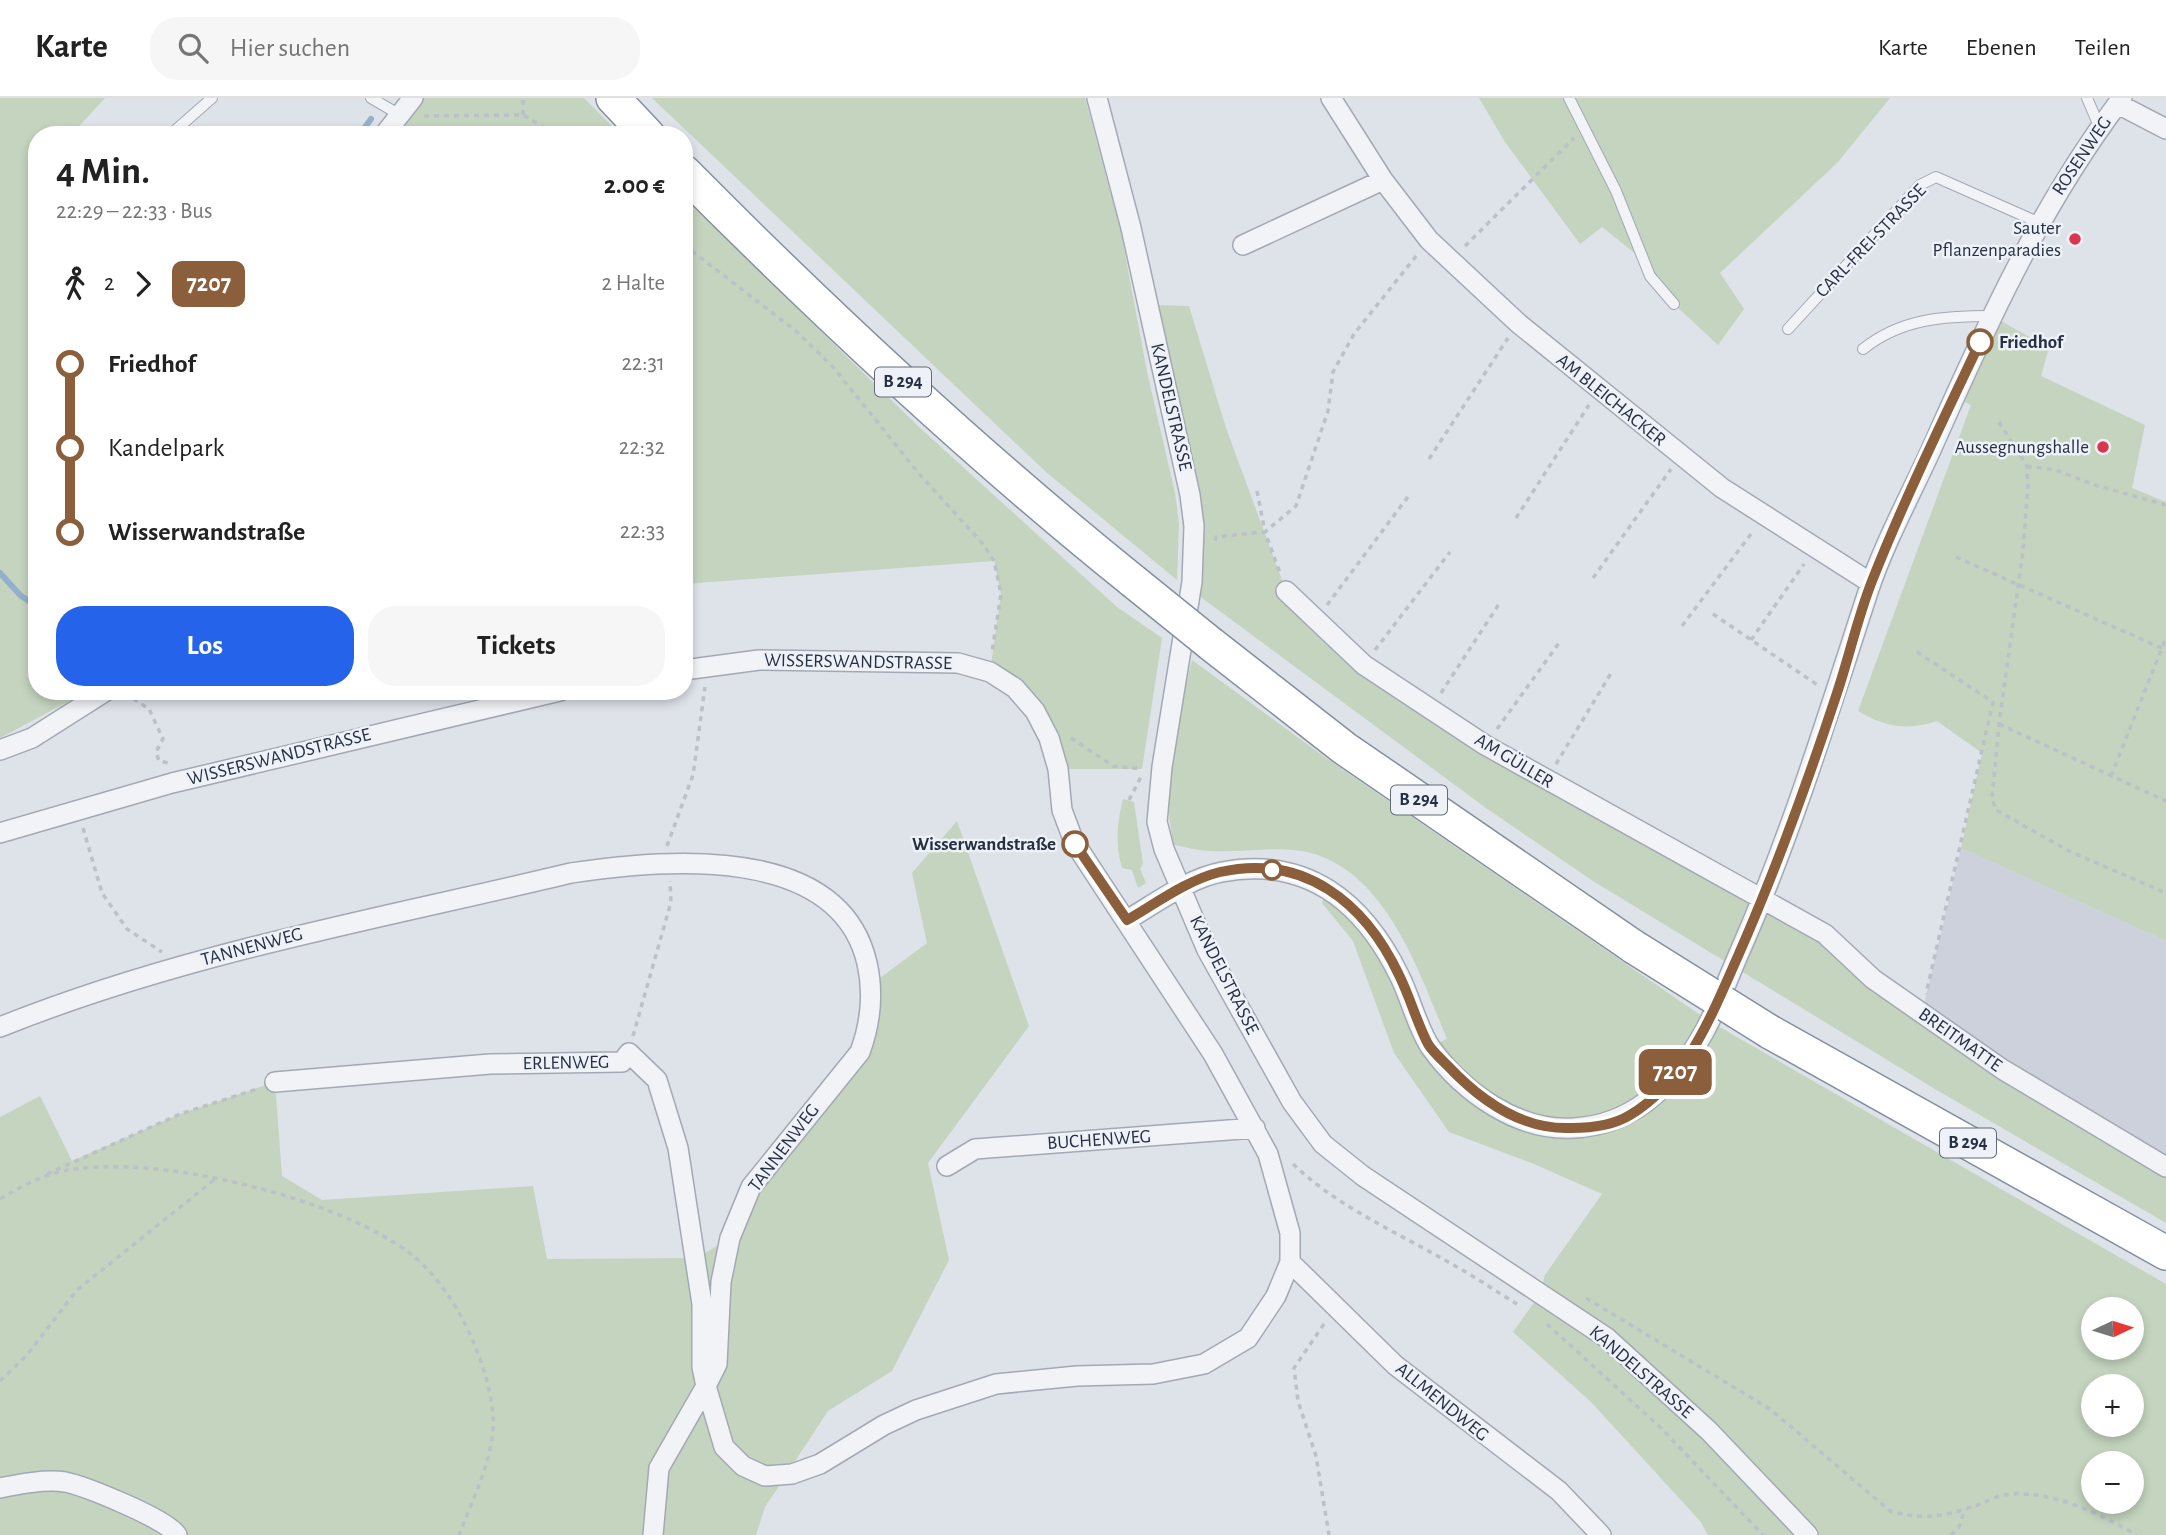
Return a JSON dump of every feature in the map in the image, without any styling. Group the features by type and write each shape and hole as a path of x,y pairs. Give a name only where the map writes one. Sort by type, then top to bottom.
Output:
{"highway":[{"path":"613,98 639,126"},
{"name":"B 294","path":"693,181 761,249 1053,517 1344,748 1634,947 1770,1032 2166,1252"}],"street":[{"path":"392,126 413,98"},
{"name":"KANDELSTRASSE","path":"1097,98 1131,228 1190,495 1194,526 1192,582 1157,822 1164,849 1207,950 1292,1102 1323,1144 1363,1176 1607,1338 1709,1430 1808,1535"},
{"name":"AM BLEICHACKER","path":"1331,98 1382,180 1429,240 1518,323 1680,456 1764,516 1871,583"},
{"path":"2120,101 2166,129"},
{"name":"ROSENWEG","path":"1127,920 1182,888 1220,872 1265,870 1295,873 1328,887 1377,934 1398,972 1429,1046 1468,1087 1505,1114 1533,1124 1569,1129 1600,1125 1628,1117 1680,1068 1703,1033 1763,899 1836,697 1871,583 1992,316 2040,223 2099,126 2120,101"},
{"path":"1243,245 1382,180"},
{"name":"AM GÜLLER","path":"1286,591 1364,665 1485,746 1763,899"},
{"name":"WISSERSWANDSTRASSE","path":"693,669 759,660 958,663 990,672 1014,688 1028,704 1049,738 1059,769 1062,810 1074,842 1127,920"},
{"path":"0,750 32,738 92,700"},
{"name":"WISSERSWANDSTRASSE","path":"0,833 172,783 522,700"},
{"name":"TANNENWEG","path":"0,1027 100,990 311,932 571,873 627,865 743,868 774,873 809,888 840,910 862,941 872,985 869,1028 859,1052 751,1187 730,1238 723,1270 717,1364 659,1468 653,1535"},
{"name":"BREITMATTE","path":"1763,899 1825,934 1873,979 2002,1069 2166,1167"},
{"path":"706,1386 724,1447 743,1466 765,1476 792,1474 820,1464 884,1425 916,1410 996,1384 1077,1376 1153,1374 1204,1364 1248,1338 1276,1296 1290,1262 1290,1233 1268,1154 1226,1075 1127,920"},
{"name":"ERLENWEG","path":"275,1082 490,1064 622,1062 629,1053 657,1080 678,1148 697,1258 702,1304 702,1367 706,1386"},
{"name":"BUCHENWEG","path":"947,1166 975,1149 1255,1128"},
{"name":"ALLMENDWEG","path":"1290,1262 1395,1365 1559,1490 1601,1535"},
{"path":"0,1488 20,1483 65,1482 142,1511 173,1529 177,1535"}],"lane":[{"path":"180,126 212,98"},
{"path":"370,98 401,116"},
{"path":"1569,98 1616,191 1650,276 1674,304"},
{"path":"2087,98 2099,126"},
{"name":"CARL-FREI-STRASSE","path":"1788,329 1920,185 1936,177 2040,223"},
{"path":"1863,349 1880,335 1921,321 1941,317 1992,316"}],"path":[{"path":"523,98 523,115"},
{"path":"401,116 523,115 542,126"},
{"path":"1450,261 1585,126"},
{"path":"1216,537 1265,531 1296,506 1325,423 1333,372 1354,334 1429,240"},
{"path":"693,253 789,325 833,367 920,475 984,545 994,561 1001,594 990,672"},
{"path":"1429,459 1518,323"},
{"path":"1516,518 1598,391"},
{"path":"1999,422 2027,466 2024,545 1999,724 1992,798 1996,810 2069,851 2166,893"},
{"path":"1593,578 1680,456"},
{"path":"2027,466 2056,470 2095,485 2166,505"},
{"path":"1257,491 1265,531 1286,591"},
{"path":"1315,621 1410,494"},
{"path":"1682,626 1764,516"},
{"path":"1751,640 1814,548"},
{"path":"1364,665 1450,552"},
{"path":"1956,557 2018,582 2164,649"},
{"path":"1430,709 1501,601"},
{"path":"1713,614 1836,697"},
{"path":"2111,776 2164,649 2166,638"},
{"path":"1485,746 1559,643"},
{"path":"1917,652 1993,702 1922,1013"},
{"path":"629,1053 671,902 664,865 693,775 709,668"},
{"path":"1546,781 1613,670"},
{"path":"136,700 149,709 163,739 156,752 159,761 169,763 172,783"},
{"path":"1999,724 2166,801"},
{"path":"1049,738 1063,734 1113,766 1145,769 1129,800"},
{"path":"79,809 102,893 127,929 183,966"},
{"path":"0,1199 37,1178 180,1114 275,1082"},
{"path":"1268,1154 1280,1152 1313,1183 1345,1205 1457,1267 1523,1308"},
{"path":"37,1178 66,1170 145,1168 215,1180 317,1204 377,1233 413,1256 453,1300 481,1362 490,1393 493,1421 487,1456 459,1535"},
{"path":"0,1381 27,1355 76,1290 215,1180"},
{"path":"1581,1295 1770,1409 1890,1511 1914,1518 1943,1516 2003,1496 2024,1494 2067,1504 2109,1519 2137,1535"},
{"path":"1545,1322 1661,1428 1763,1535"},
{"path":"1324,1327 1294,1368 1298,1401 1318,1467 1329,1535"},
{"path":"1951,1535 1959,1527 1965,1509"}],"shaded area":[{"path":"1961,848 2166,941 2166,1167 1922,1013"}],"green space":[{"path":"0,98 105,98 79,126 28,126 28,700 71,700 0,738"},
{"path":"413,98 584,98 612,126 391,126"},
{"path":"652,98 1085,98 1121,232 1147,372 1175,493 1179,524 1177,580 1046,472 693,137 693,126 681,126"},
{"path":"1479,98 1890,98 1838,162 1720,273 1744,309 1718,345 1674,304 1642,259 1602,227 1580,244 1505,142"},
{"path":"693,207 920,428 1117,607 1162,638 1142,769 1058,769 1049,738 990,672 1001,594 994,561 693,583"},
{"path":"1153,305 1189,306 1226,428 1286,591 1364,665 1763,899 1873,979 2166,1167 2166,1223 1935,1089 1593,881 1486,808 1198,595"},
{"name":"Friedhof","path":"1992,316 2049,348 2041,376 2145,425 2132,488 2166,502 2166,941 1961,848 1982,753 1937,721 1916,726 1896,726 1858,711 1971,405 1954,397"},
{"path":"1192,660 1326,758 1709,1021 2166,1284 2166,1535 1708,1535 1701,1522 1591,1402 1513,1332 1540,1294 1545,1275 1602,1194 1534,1164 1449,1132 1394,1053 1353,941 1322,903 1324,896 1342,911 1371,946 1429,1046 1447,1039 1411,954 1377,899 1356,877 1331,861 1302,851 1206,851 1174,845 1168,798 1176,729"},
{"path":"1123,799 1134,802 1143,864 1140,869 1146,883 1138,888 1132,870 1122,868 1118,850 1119,817"},
{"path":"957,821 1029,1026 928,1163 949,1260 892,1371 828,1411 765,1507 756,1535 0,1535 0,1117 40,1096 72,1161 180,1114 275,1082 282,1176 322,1200 533,1186 547,1259 697,1258 730,1238 751,1187 859,1052 872,984 927,943 912,873"}],"waterway":[{"path":"366,126 371,119"},
{"path":"0,573 28,600"}],"bus line":[{"name":"7207","path":"1075,844 1127,920 1182,888 1220,872 1265,870 1295,873 1328,887 1377,934 1398,972 1429,1046 1468,1087 1505,1114 1533,1124 1569,1129 1600,1125 1628,1117 1680,1068 1703,1033 1763,899 1836,697 1871,583 1980,342"}],"place":[{"name":"Sauter Pflanzenparadies","path":"2075,239"},
{"name":"Friedhof","path":"1980,342"},
{"name":"Aussegnungshalle","path":"2103,447"},
{"name":"Wisserwandstraße","path":"1075,844"}]}
